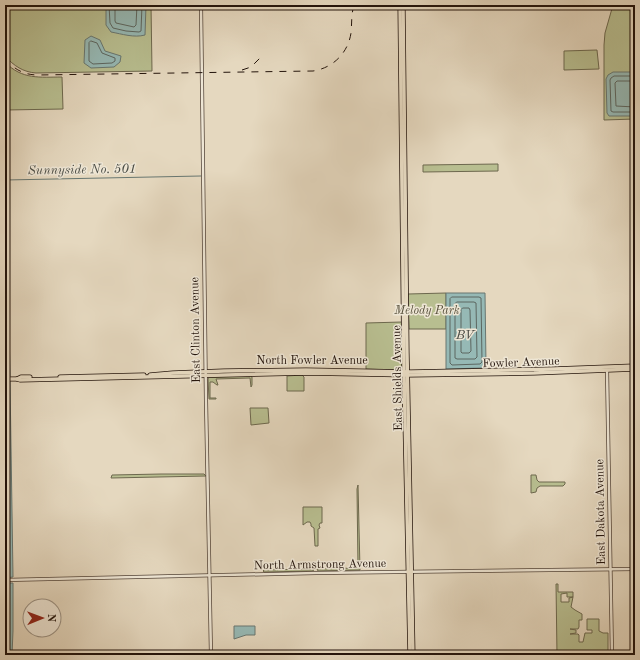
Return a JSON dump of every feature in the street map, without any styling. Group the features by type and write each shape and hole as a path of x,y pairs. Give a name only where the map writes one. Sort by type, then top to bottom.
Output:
{"main road":[{"name":"East Shields Avenue","path":"400,5 403,304 413,655"},
{"name":"East Shields Avenue","path":"403,5 407,326 405,409 407,412 409,456 410,655"},
{"path":"403,304 405,310 405,324 407,326"},
{"name":"Fowler Avenue","path":"406,373 534,373 635,366"},
{"name":"North Fowler Avenue","path":"17,379 20,377 151,375 173,373 332,374 607,368"},
{"name":"Fowler Avenue","path":"607,368 635,369"},
{"name":"North Fowler Avenue","path":"7,379 132,378 206,373 306,370 406,373"},
{"path":"463,374 465,372 478,372 480,370"},
{"path":"253,374 255,372 269,371"},
{"path":"332,374 335,372 356,371"},
{"path":"56,379 75,376"},
{"path":"409,628 411,630 411,643 413,649"}],"street":[{"name":"East Clinton Avenue","path":"201,5 211,655"},
{"name":"East Dakota Avenue","path":"607,368 612,655"},
{"name":"North Armstrong Avenue","path":"5,580 210,575 635,569"}],"green space":[{"path":"5,5 151,5 152,71 36,73 23,70 15,66 5,56"},
{"path":"613,5 635,5 635,119 604,120 604,45 605,33"},
{"path":"597,50 599,69 564,70 564,51"},
{"path":"5,62 11,68 25,75 39,77 62,77 63,109 6,110"},
{"path":"498,164 498,171 423,172 423,165"},
{"name":"Melody Park","path":"446,293 446,329 409,329 408,294"},
{"path":"402,322 402,369 366,369 366,323"},
{"path":"302,375 304,377 304,391 287,391 287,376"},
{"path":"251,376 251,387 250,378 216,379 218,385 210,382 210,398 216,399 209,399 209,377"},
{"path":"250,408 268,408 269,423 251,425"},
{"path":"204,474 206,476 111,478 112,475"},
{"path":"531,475 536,475 539,482 565,482 565,484 563,486 540,486 537,488 536,492 531,493"},
{"path":"358,485 360,570 318,571 317,569 358,567"},
{"path":"303,507 322,507 322,523 320,523 320,528 318,529 318,546 315,546 314,528 311,526 310,522 303,525"},
{"path":"264,570 314,570 263,571"},
{"path":"556,584 558,584 558,592 573,592 573,597 571,607 582,614 582,620 579,620 578,629 570,629 576,630 576,633 570,634 578,634 579,642 583,642 585,633 592,633 592,630 587,630 587,619 599,619 599,631 608,633 608,654 557,655","holes":["567,593 567,597 573,597 569,598 569,602 561,602 561,594"]}],"water":[{"path":"106,5 146,5 145,35 132,36 111,32 106,25"},
{"path":"91,36 100,40 105,51 121,56 120,62 114,67 91,68 84,63 85,40"},
{"path":"5,69 8,178 6,182 10,376 5,377"},
{"path":"613,72 635,72 635,116 609,116 607,113 606,79 608,75"},
{"name":"BV","path":"446,293 485,293 486,365 482,368 446,369"},
{"path":"5,381 10,381 13,577 5,578"},
{"path":"5,583 13,583 12,655 5,655"},
{"path":"234,626 255,626 255,635 246,635 234,639"}],"waterway":[{"name":"Sunnyside No. 501","path":"6,180 201,176"}],"railway":[{"path":"5,58 19,71 38,75 313,71 327,67 333,63 347,47 351,33 354,5"},
{"path":"242,70 251,67 260,58"}]}
